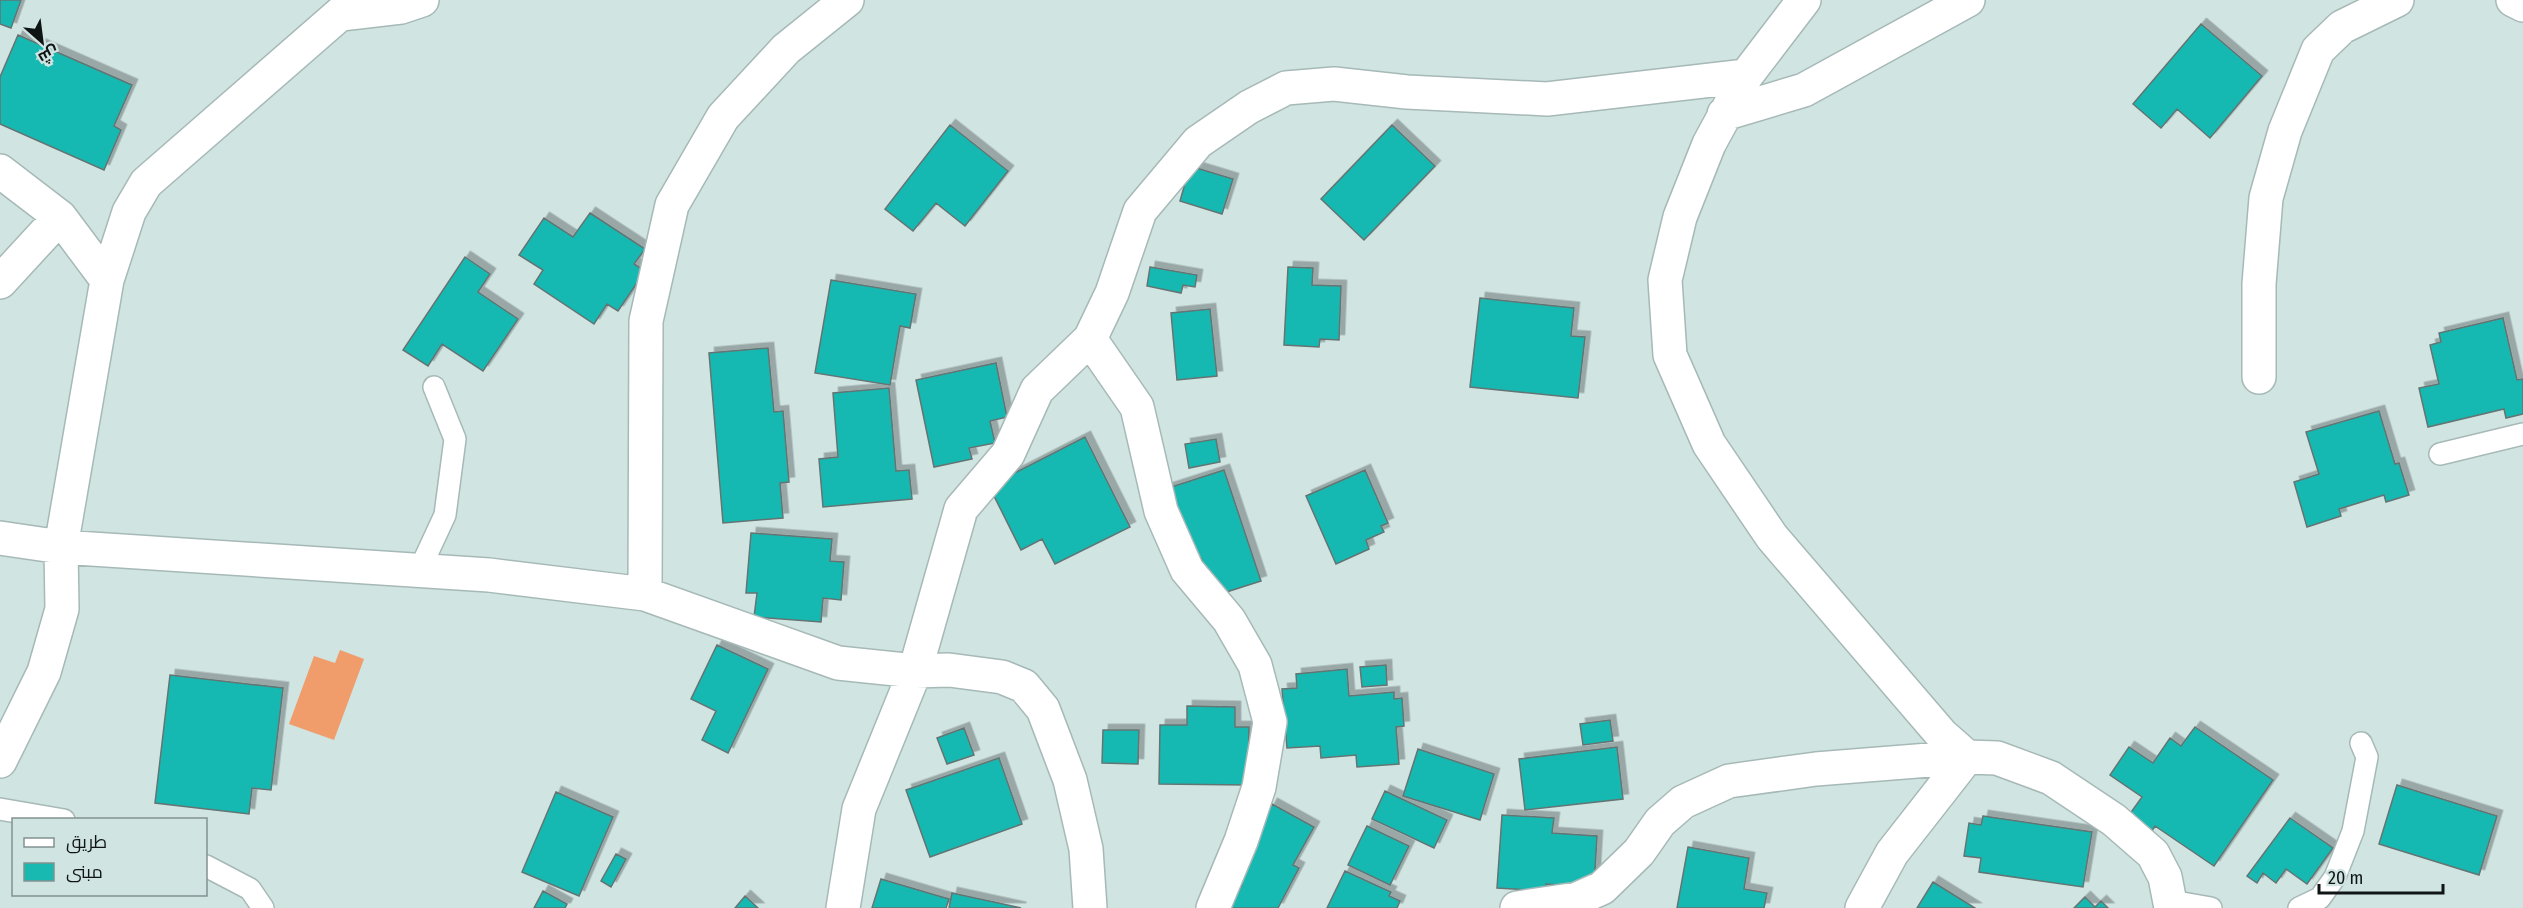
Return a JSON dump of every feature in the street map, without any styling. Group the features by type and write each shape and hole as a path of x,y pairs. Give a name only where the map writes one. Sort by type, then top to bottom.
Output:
{"street":[{"path":"0,761 44,672 62,609 61,547 107,280 129,212 146,183 348,7 401,7 422,0"},
{"path":"645,594 646,321 672,205 723,117 786,49 847,0"},
{"path":"1804,0 1746,76 1724,114 1709,144 1680,217 1665,280 1670,355 1709,444 1772,537 1942,735 1967,756"},
{"path":"1724,114 1804,90 1968,0"},
{"path":"2259,377 2259,284 2266,198 2284,131 2318,50 2342,27 2397,0"},
{"path":"2512,0 2523,5"},
{"path":"843,908 859,809 915,671 961,509 1008,454 1037,390 1090,339 1112,293 1140,211 1198,142 1250,107 1286,88 1334,84 1407,92 1547,99 1746,76"},
{"path":"0,171 60,217 107,280"},
{"path":"0,282 60,217"},
{"path":"1090,339 1137,407 1161,511 1187,570 1229,621 1255,665 1270,722 1259,787 1241,841 1214,908"},
{"path":"0,538 61,547 489,575 645,594 838,663 915,671 949,670 1002,677 1024,686 1043,709 1070,780 1086,849 1090,908"},
{"path":"1862,908 1893,853 1967,756"},
{"path":"1517,908 1577,899 1602,888 1639,852 1660,822 1683,802 1729,781 1815,770 1967,756 1997,758 2051,778 2114,820 2153,854 2165,877 2172,904"}],"lane":[{"path":"419,571 445,515 454,439 434,387"},
{"path":"2440,454 2523,434"},
{"path":"2300,908 2320,898 2336,877 2353,831 2367,756 2361,743"},
{"path":"0,809 58,818"},
{"path":"207,867 250,889 263,908"},
{"path":"2172,904 2211,908"}],"shaded area":[{"path":"340,650 364,659 334,740 289,724 314,656 335,663"}],"building":[{"path":"0,0 21,0 11,28 0,24"},
{"path":"2201,24 2262,76 2210,138 2177,109 2161,128 2133,104"},
{"path":"18,35 132,85 114,126 121,130 104,170 0,124 0,77"},
{"path":"950,125 1008,171 965,226 936,203 913,231 885,209"},
{"path":"1392,125 1435,166 1364,240 1321,199"},
{"path":"1190,166 1233,179 1222,214 1180,201"},
{"path":"590,213 645,249 634,264 645,271 618,311 607,304 594,324 534,284 543,270 519,255 544,218 573,237"},
{"path":"465,257 490,274 478,292 518,319 483,371 442,344 428,366 403,350"},
{"path":"1150,267 1197,275 1195,287 1183,285 1181,293 1147,286"},
{"path":"1288,267 1313,268 1312,285 1341,286 1339,340 1320,339 1319,347 1284,345"},
{"path":"831,280 916,294 910,328 900,326 890,385 815,373"},
{"path":"1480,298 1574,308 1571,336 1585,337 1578,398 1470,387"},
{"path":"1210,309 1217,376 1177,380 1171,313"},
{"path":"2503,318 2517,380 2523,379 2523,414 2506,418 2504,409 2428,427 2419,388 2439,384 2430,345 2441,342 2439,333"},
{"path":"768,348 774,412 783,411 789,482 780,483 783,518 723,523 709,353"},
{"path":"996,363 1007,417 990,421 995,443 969,448 972,459 934,467 916,380"},
{"path":"889,388 896,471 909,470 912,499 823,507 819,459 838,457 833,393"},
{"path":"2379,411 2395,464 2399,463 2409,495 2386,502 2384,495 2339,509 2341,516 2307,527 2294,482 2319,474 2306,432"},
{"path":"1085,437 1130,527 1055,564 1042,539 1021,550 989,486"},
{"path":"1216,439 1220,462 1189,468 1185,444"},
{"path":"1224,470 1261,581 1214,596 1201,558 1189,562 1165,489"},
{"path":"1365,470 1388,523 1381,526 1384,532 1366,540 1369,549 1336,564 1306,496"},
{"path":"751,533 832,539 830,561 844,562 841,600 823,598 821,622 754,617 757,593 746,593"},
{"path":"717,645 768,669 728,753 702,740 716,711 691,699"},
{"path":"1386,665 1387,685 1362,687 1360,667"},
{"path":"1347,669 1349,696 1394,692 1394,699 1402,698 1404,726 1396,727 1399,764 1357,767 1356,755 1321,758 1320,746 1287,748 1282,689 1297,688 1296,674"},
{"path":"170,675 283,688 271,790 252,788 249,814 155,803"},
{"path":"1187,706 1235,707 1235,727 1249,727 1248,785 1159,784 1160,725 1187,725"},
{"path":"1610,720 1613,741 1583,745 1580,724"},
{"path":"2195,727 2273,780 2214,866 2155,826 2152,831 2129,815 2142,797 2110,775 2129,747 2153,763 2170,738 2181,746"},
{"path":"964,728 974,755 947,764 937,738"},
{"path":"1103,730 1139,730 1138,764 1102,763"},
{"path":"1617,747 1623,799 1525,810 1519,759"},
{"path":"1418,749 1494,774 1480,820 1403,796"},
{"path":"999,758 1022,824 930,857 906,790"},
{"path":"2397,785 2497,816 2479,875 2379,844"},
{"path":"1385,791 1447,820 1434,848 1372,819"},
{"path":"556,792 613,817 579,896 522,872"},
{"path":"1272,804 1314,827 1293,865 1299,868 1278,908 1229,908 1242,885 1231,879"},
{"path":"1502,815 1554,818 1552,833 1597,836 1594,887 1546,884 1546,891 1497,888"},
{"path":"1983,816 2092,832 2083,887 1979,872 1981,858 1964,856 1969,823 1981,825"},
{"path":"2290,818 2333,848 2307,884 2286,869 2276,883 2263,873 2257,883 2247,876"},
{"path":"1367,826 1409,846 1390,885 1348,865"},
{"path":"1688,847 1749,858 1744,889 1767,893 1764,908 1677,908"},
{"path":"616,854 626,859 611,887 601,881"},
{"path":"1345,871 1391,892 1389,896 1400,901 1397,908 1327,908"},
{"path":"881,879 949,899 946,908 872,908"},
{"path":"1933,882 1975,908 1917,908"},
{"path":"543,891 567,904 565,908 534,908"},
{"path":"952,893 1021,908 949,908"},
{"path":"745,896 758,908 735,908"},
{"path":"2085,897 2095,907 2101,901 2108,908 2074,908"}]}
